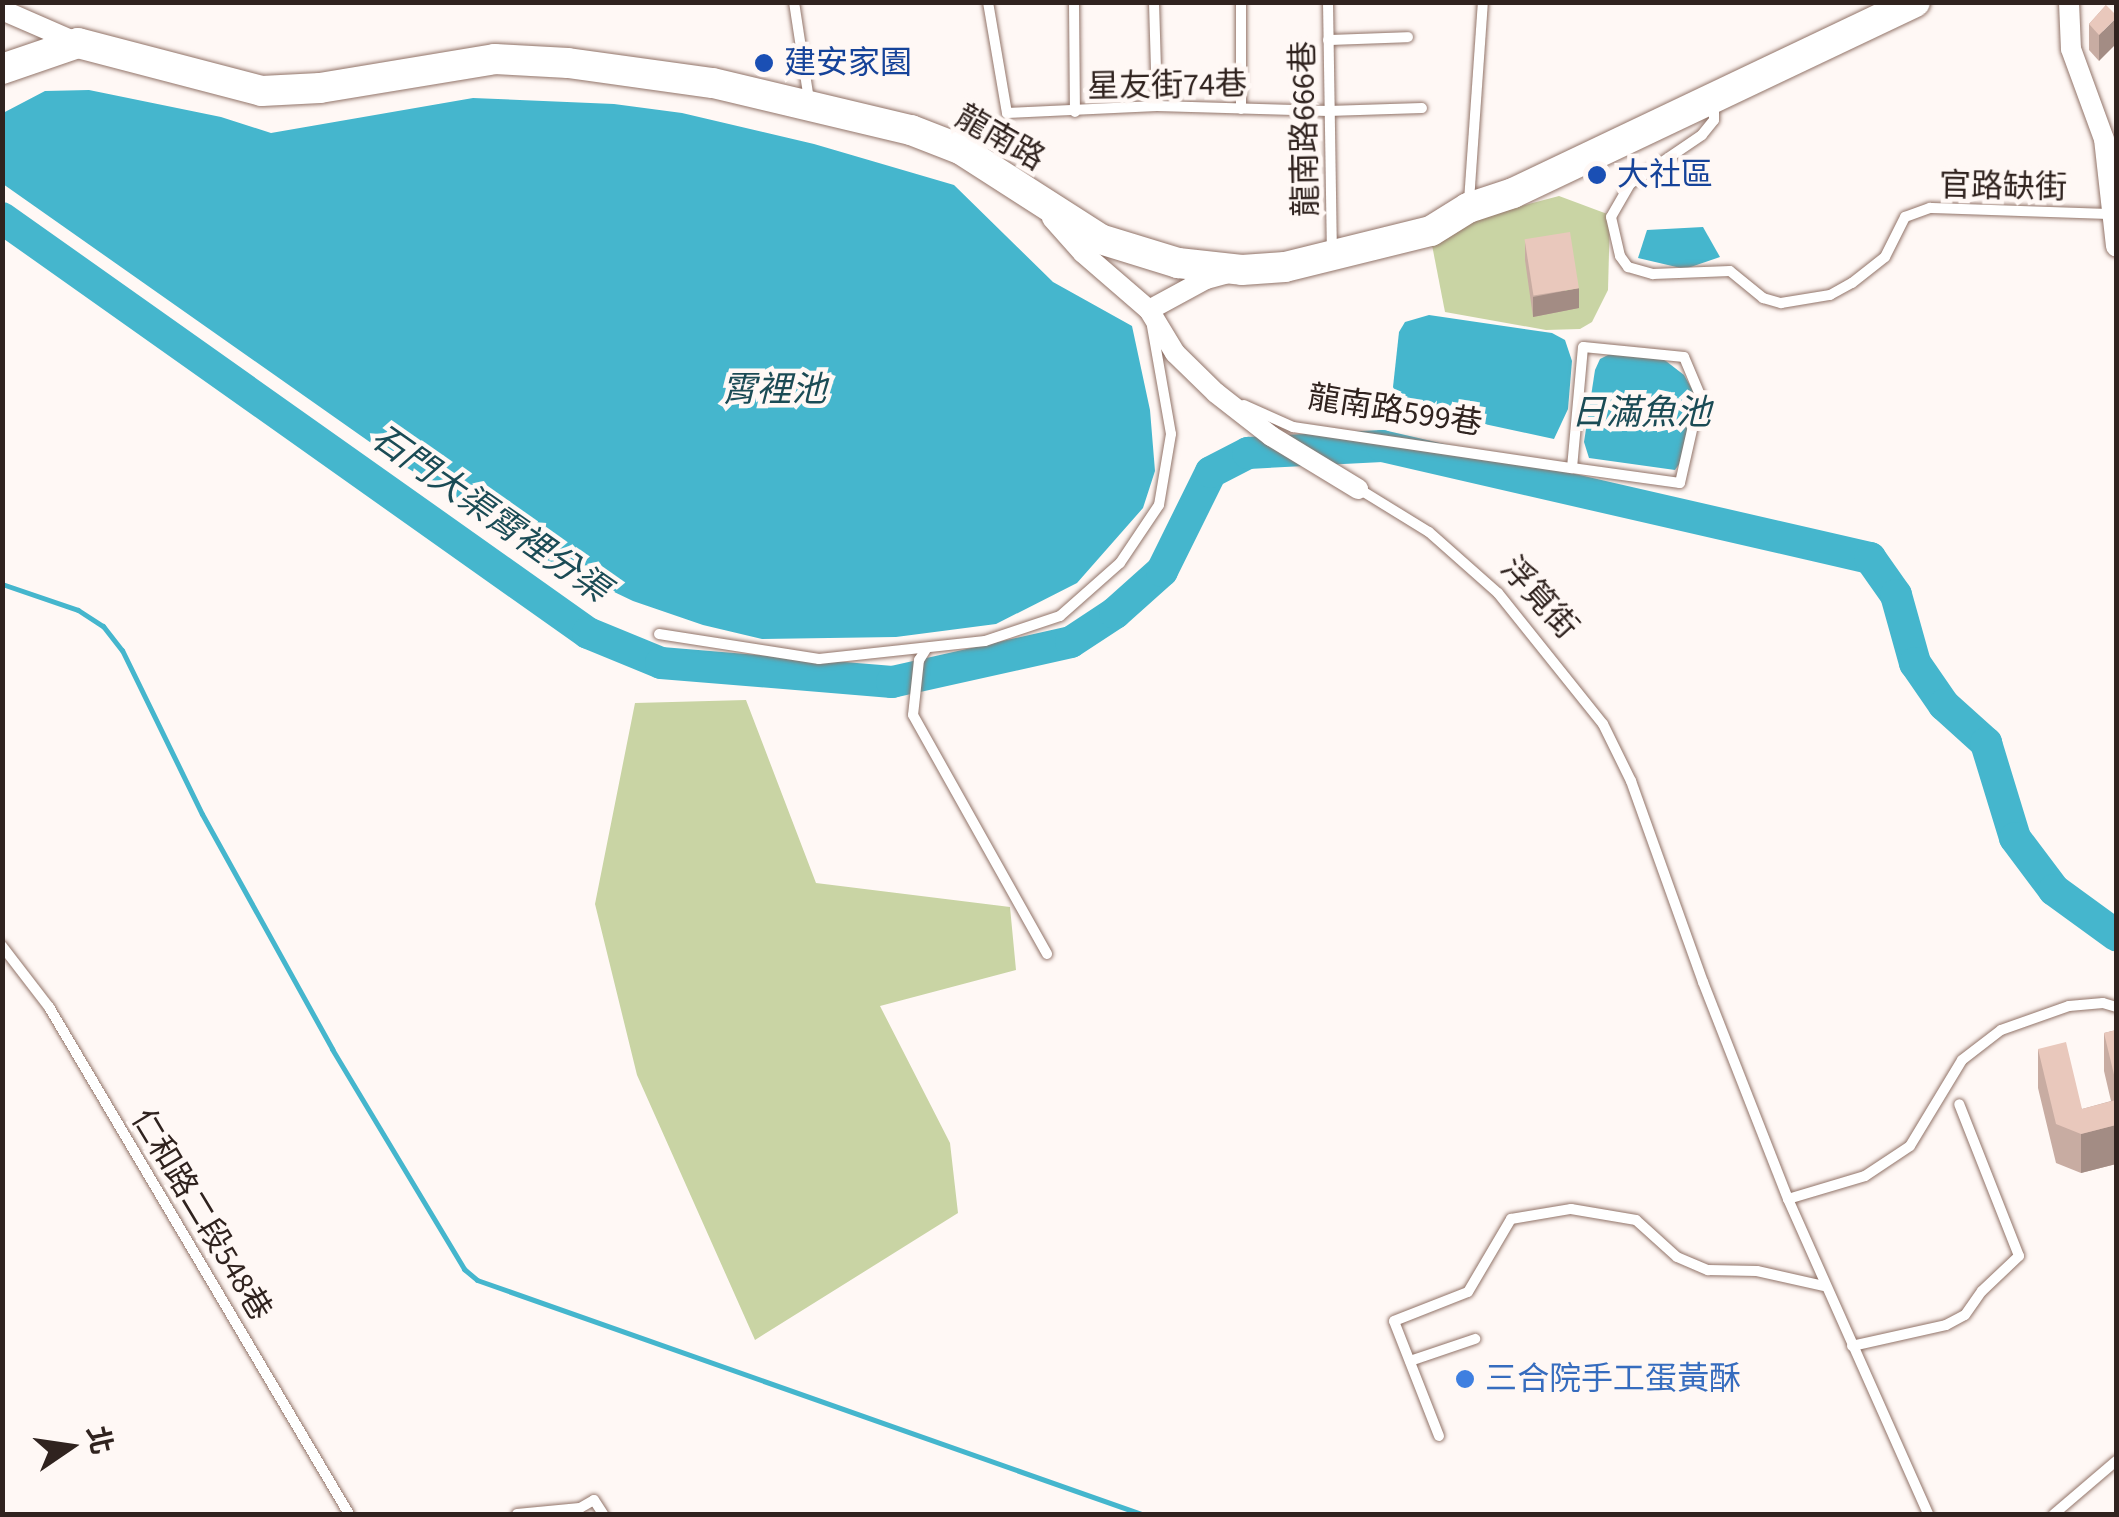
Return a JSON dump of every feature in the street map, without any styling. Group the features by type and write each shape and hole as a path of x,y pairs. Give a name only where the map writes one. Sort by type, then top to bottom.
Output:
{"main road":[{"name":"龍南路","path":"78,44 262,91 320,88 495,59 568,63 713,83 910,130 960,149 1100,239 1178,263 1242,270 1285,266 1377,247 1432,230 1468,208 1512,193 1915,2"},
{"path":"2,69 78,44"}],"street":[{"path":"2069,2 2071,49 2110,135 2111,214 2116,246"},
{"name":"龍南路","path":"2,10 78,44"},
{"name":"浮筧街","path":"1034,198 1084,253 1149,310 1175,352 1216,393 1272,436 1358,489"},
{"path":"1149,310 1206,279 1242,270"}],"lane":[{"path":"794,2 809,103"},
{"name":"星友街74巷","path":"988,2 1007,113 1157,106 1328,111 1422,108"},
{"path":"1074,2 1075,112"},
{"path":"1154,2 1157,106"},
{"path":"1241,2 1241,109"},
{"name":"龍南路666巷","path":"1328,2 1332,254"},
{"path":"1468,208 1483,2"},
{"path":"1328,40 1408,37"},
{"name":"官路缺街","path":"1713,96 1716,111 1702,136 1630,184 1611,217 1620,256 1628,267 1652,274 1730,271 1763,298 1781,303 1830,295 1852,284 1885,256 1905,217 1930,208 2111,214"},
{"path":"659,634 819,659 922,655 985,641 1060,616 1120,563 1159,505 1171,434 1149,310"},
{"name":"龍南路599巷","path":"1216,393 1293,427 1680,484 1700,395 1684,357 1584,348 1572,468"},
{"name":"浮筧街","path":"1358,489 1429,532 1498,594 1603,724 1631,781 1703,982 1788,1200 1928,1514"},
{"path":"922,655 913,715 1047,954"},
{"name":"仁和路二段548巷","path":"2,946 49,1007 349,1514"},
{"path":"1788,1200 1865,1176 1910,1146 1962,1060 2001,1030 2069,1006 2116,1006"},
{"path":"1852,1346 1946,1325 1965,1315 1982,1291 2020,1256 1959,1104"},
{"path":"1439,1436 1394,1321 1468,1292 1511,1219 1571,1209 1636,1220 1677,1256 1708,1270 1757,1272 1824,1286"},
{"path":"1410,1361 1475,1339"},
{"path":"2054,1514 2116,1461"},
{"path":"516,1514 580,1508 594,1500 603,1514"}],"green space":[{"path":"1559,196 1610,215 1608,290 1592,322 1580,329 1546,330 1445,312 1432,245 1475,218"},
{"path":"746,700 816,883 1010,907 1016,970 880,1006 950,1143 958,1213 755,1340 637,1075 595,904 635,703"}],"water":[{"name":"霄裡池","path":"89,90 221,117 271,133 473,98 614,104 682,113 814,144 954,185 1053,282 1132,326 1150,410 1155,471 1143,508 1077,583 996,624 896,637 762,639 703,625 633,601 522,548 491,520 401,464 3,184 3,113 45,91"},
{"path":"1703,227 1720,257 1685,269 1638,258 1647,230"},
{"path":"1429,315 1552,333 1565,340 1572,361 1568,409 1554,439 1401,406 1393,387 1399,332 1405,322"},
{"name":"日滿魚池","path":"1612,353 1662,358 1684,375 1693,391 1685,456 1675,470 1589,458 1584,442 1595,370 1600,359"}],"building":[{"path":"2106,5 2116,18 2099,35 2089,24"},
{"path":"1570,232 1579,288 1533,295 1525,239"},
{"path":"2116,1030 2116,1083 2104,1033"},
{"path":"2066,1042 2082,1109 2116,1100 2116,1125 2081,1134 2056,1124 2038,1049"}],"waterway":[{"name":"石門大渠霄裡分渠","path":"2,218 588,633 661,663 892,682 1071,642 1115,613 1162,571 1211,472 1248,453 1382,446 1870,558 1896,595 1915,663 1944,705 1986,743 2015,838 2054,890 2116,935"},
{"path":"2,584 78,610 103,626 122,650 202,814 332,1049 464,1269 477,1280 1141,1514"}],"place":[{"name":"建安家園","path":"764,63"},
{"name":"大社區","path":"1597,175"},
{"name":"三合院手工蛋黃酥","path":"1465,1379"}]}
